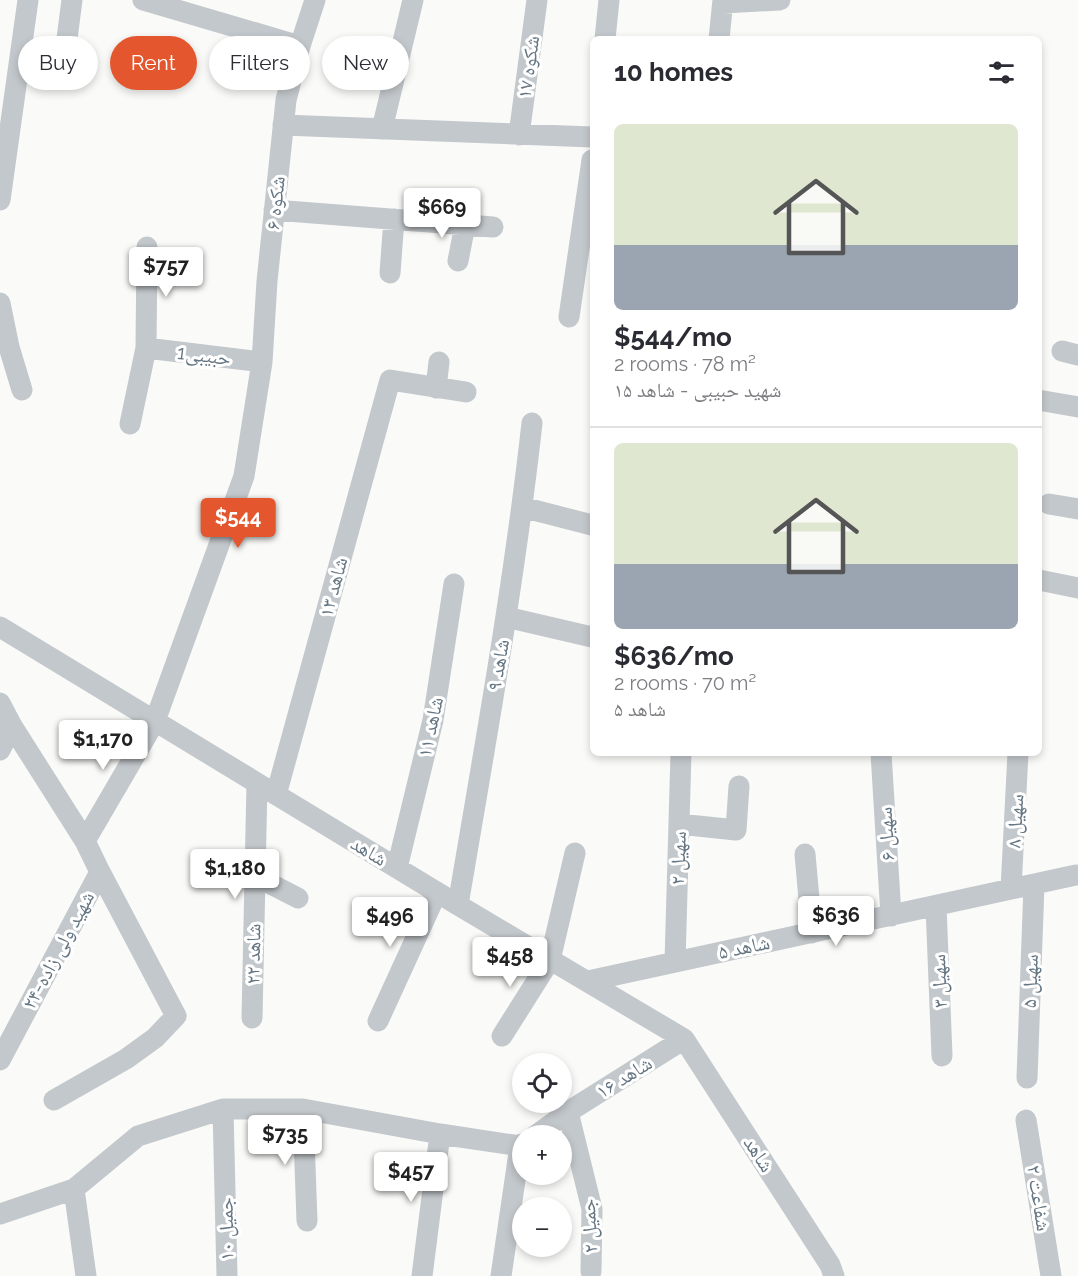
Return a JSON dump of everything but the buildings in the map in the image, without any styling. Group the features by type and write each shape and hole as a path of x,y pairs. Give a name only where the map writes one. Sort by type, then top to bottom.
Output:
{"street":[{"path":"0,200 28,0"},
{"path":"67,36 72,0"},
{"path":"143,0 214,10 276,36"},
{"name":"شکوه ۶","path":"303,36 315,0"},
{"path":"382,129 413,0"},
{"name":"شکوه ۱۷","path":"519,135 537,0"},
{"path":"605,36 609,0"},
{"path":"719,36 723,2 780,0"},
{"name":"شکوه ۶","path":"86,841 154,721 244,476 262,362 267,281 289,90"},
{"path":"283,125 590,137"},
{"path":"569,317 590,174"},
{"path":"274,210 493,227"},
{"path":"390,273 394,219"},
{"path":"458,261 465,225"},
{"path":"130,424 146,348 147,247"},
{"path":"0,303 4,347 22,390"},
{"name":"حبیبی1","path":"146,348 262,362"},
{"path":"439,362 436,388 466,392"},
{"name":"شاهد ۱۳","path":"276,795 390,380 436,388"},
{"path":"1042,401 1078,407"},
{"name":"شاهد ۹","path":"458,905 506,617 532,423"},
{"path":"1049,504 1078,509"},
{"path":"522,507 590,524"},
{"path":"1042,581 1078,588"},
{"name":"شاهد ۱۱","path":"397,868 433,720 454,584"},
{"path":"506,617 590,637"},
{"name":"شاهد","path":"0,627 458,905 684,1039 830,1265 834,1276"},
{"path":"0,703 12,726 86,841 176,1016 156,1038 126,1059 54,1100"},
{"path":"0,750 12,726"},
{"name":"سهیل ۲","path":"675,962 681,756"},
{"name":"سهیل ۶","path":"881,756 891,915"},
{"name":"سهیل ۸","path":"1011,890 1018,756"},
{"name":"شاهد ۲۲","path":"252,1018 257,783"},
{"path":"679,824 736,830 739,786"},
{"path":"502,1036 550,960 575,853"},
{"path":"805,854 812,933"},
{"name":"شهید ولی زاده-۲۴","path":"0,1060 100,872"},
{"name":"شاهد ۵","path":"588,981 1078,874"},
{"path":"255,876 298,898"},
{"name":"سهیل ۵","path":"1026,1078 1034,885"},
{"path":"378,1021 437,892"},
{"name":"سهیل ۳","path":"936,906 942,1056"},
{"name":"شاهد ۱۶","path":"572,1109 684,1039"},
{"path":"0,1214 74,1189 138,1136 223,1109 303,1109 440,1134 512,1141"},
{"name":"جمیل ۱۰","path":"223,1109 227,1276"},
{"path":"303,1109 307,1221"},
{"name":"شاهد ۱۶","path":"550,1125 567,1113"},
{"name":"جمیل ۲","path":"568,1113 592,1209 591,1271"},
{"name":"شفاعت ۲","path":"1026,1120 1052,1276"},
{"path":"422,1276 440,1134"},
{"path":"501,1276 518,1185"},
{"path":"74,1189 86,1276"}]}
